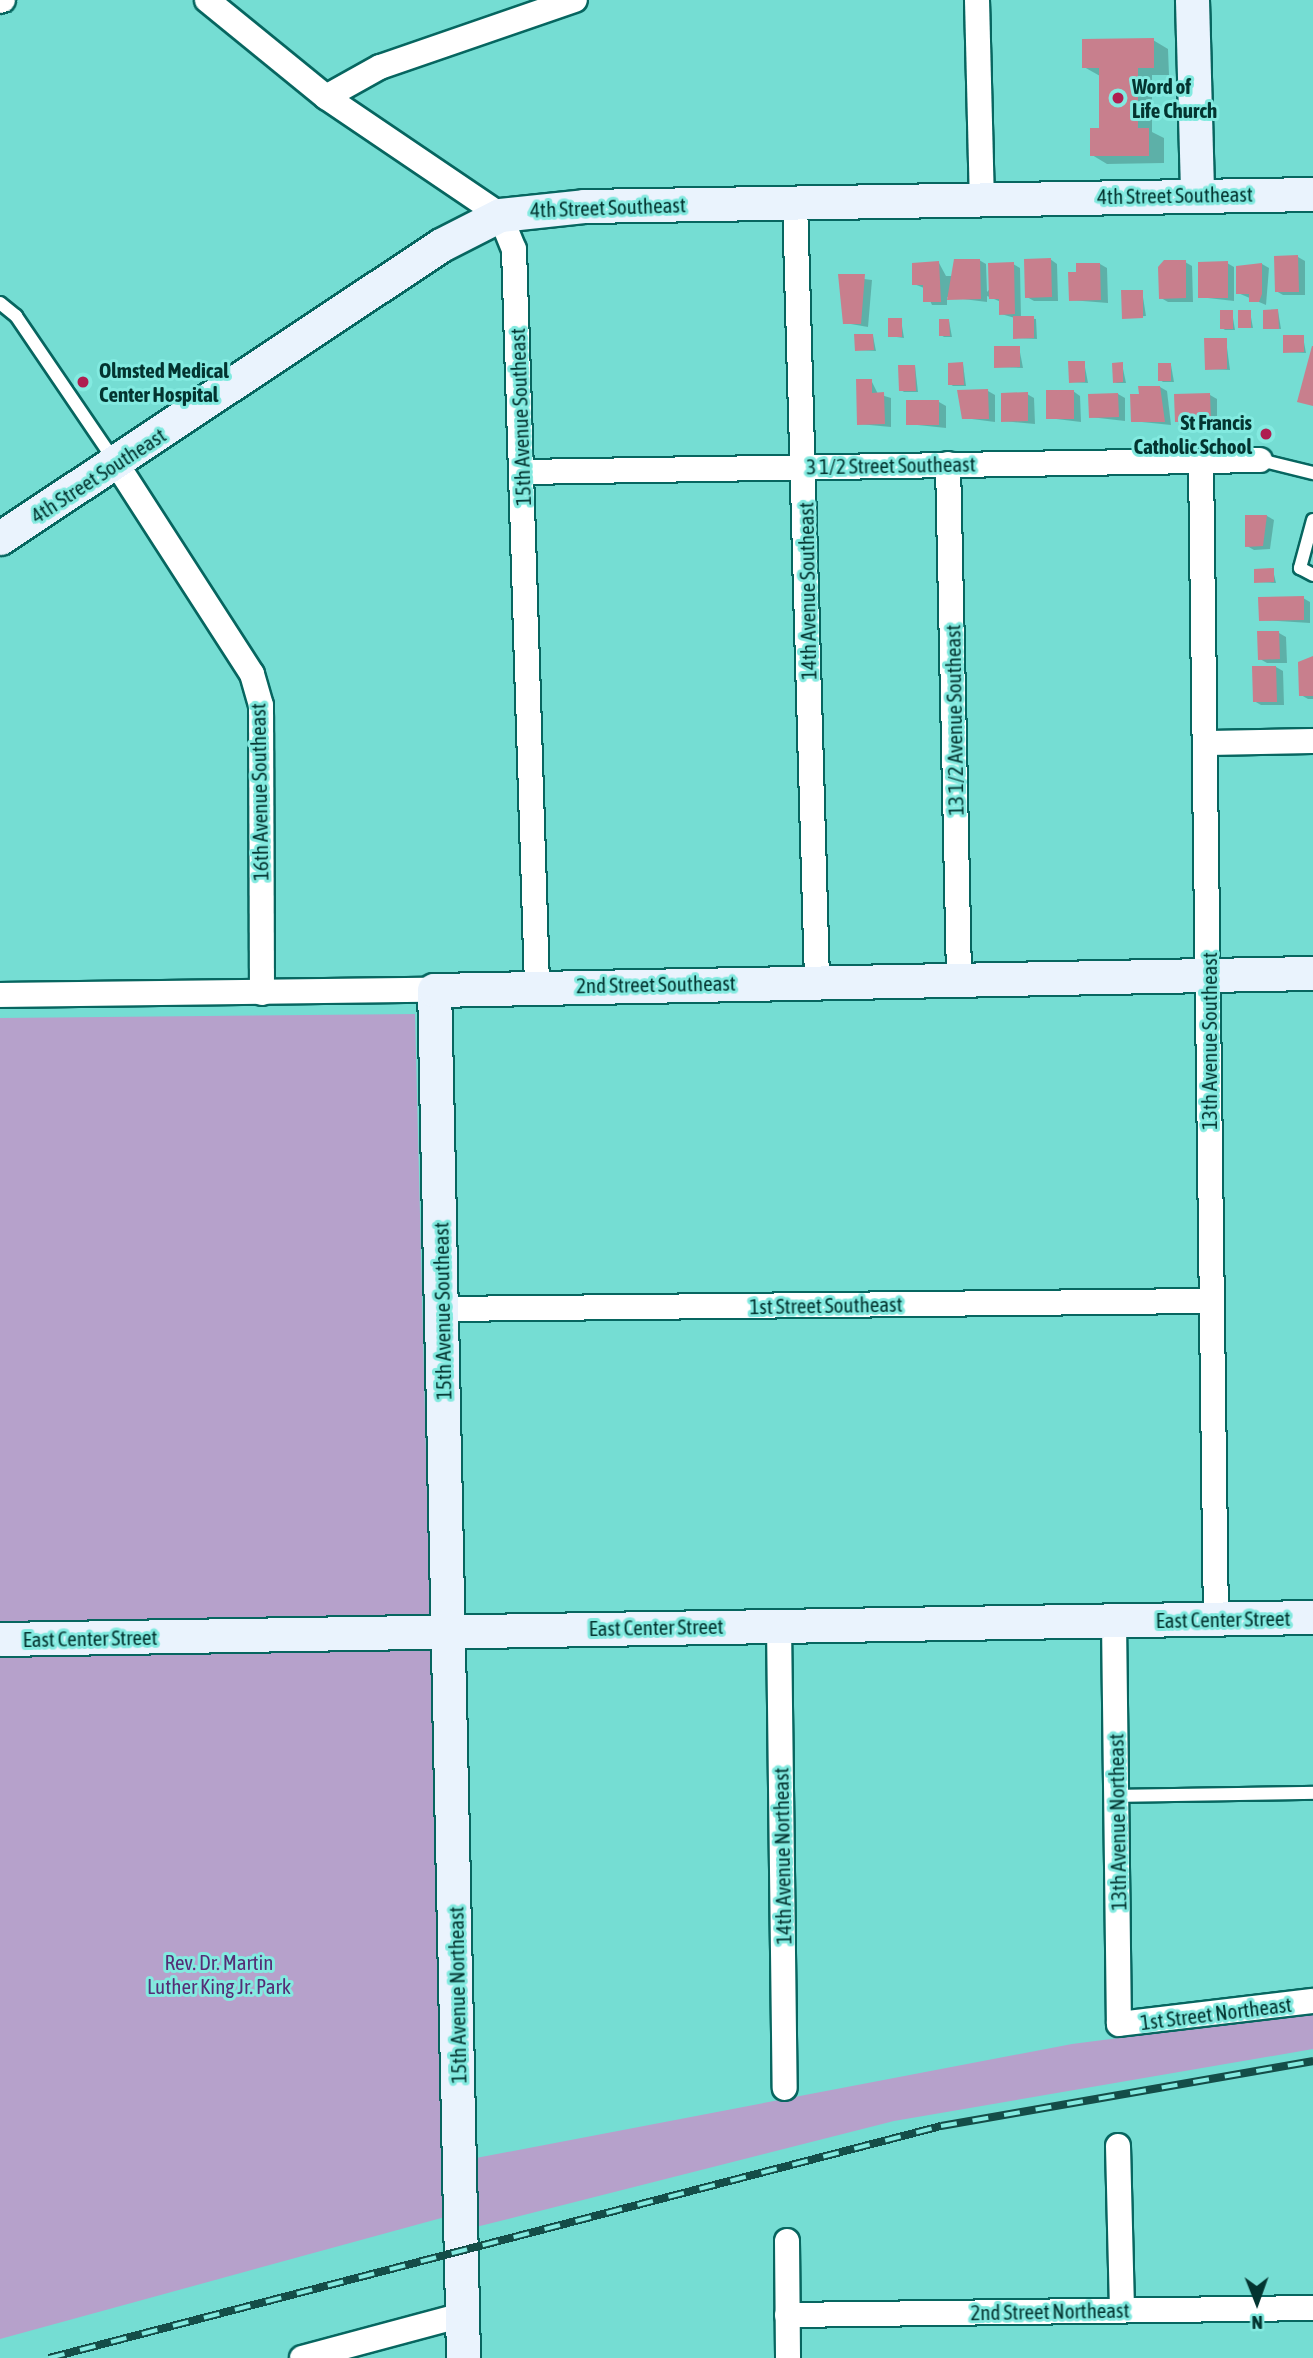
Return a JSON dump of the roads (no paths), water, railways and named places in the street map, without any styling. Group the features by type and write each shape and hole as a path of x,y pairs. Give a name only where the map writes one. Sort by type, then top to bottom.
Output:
{"street":[{"path":"207,0 326,97 500,215"},
{"path":"326,97 380,67 575,0"},
{"path":"977,0 982,198"},
{"path":"1192,0 1197,195"},
{"name":"4th Street Southeast","path":"0,538 116,464 441,245 500,215 584,206 1313,194"},
{"name":"14th Avenue Southeast","path":"795,202 817,981"},
{"name":"15th Avenue Southeast","path":"500,215 514,249 537,986"},
{"name":"3 1/2 Street Southeast","path":"522,472 1261,460"},
{"name":"13th Avenue Southeast","path":"1201,462 1208,743 1210,1301 1216,1619"},
{"name":"16th Avenue Southeast","path":"116,464 252,674 261,705 262,993"},
{"name":"13 1/2 Avenue Southeast","path":"948,464 959,976"},
{"path":"1208,743 1313,741"},
{"name":"2nd Street Southeast","path":"0,995 434,990 959,976 1313,973"},
{"name":"15th Avenue Southeast","path":"434,990 451,1632"},
{"name":"1st Street Southeast","path":"441,1309 1210,1301"},
{"name":"East Center Street","path":"0,1639 779,1624 1313,1618"},
{"name":"13th Avenue Northeast","path":"1114,1621 1119,2024"},
{"name":"14th Avenue Northeast","path":"779,1624 785,2088"},
{"name":"15th Avenue Northeast","path":"451,1632 463,2358"},
{"name":"1st Street Northeast","path":"1119,2024 1313,2001"},
{"path":"1118,2146 1122,2310"},
{"path":"787,2241 788,2358"},
{"name":"2nd Street Northeast","path":"788,2315 1313,2308"},
{"path":"302,2358 462,2315"}],"lane":[{"path":"0,303 16,316 116,464"},
{"path":"1261,460 1313,473"},
{"path":"1313,520 1300,568 1313,575"},
{"path":"1116,1796 1313,1793"}],"railway":[{"path":"49,2358 941,2126 1313,2061"}],"place":[{"name":"Word of Life Church","path":"1118,98"},
{"name":"Olmsted Medical Center Hospital","path":"83,382"},
{"name":"St Francis Catholic School","path":"1266,434"}],"park label":[{"name":"Rev. Dr. Martin Luther King Jr. Park","path":"219,1974"}]}
